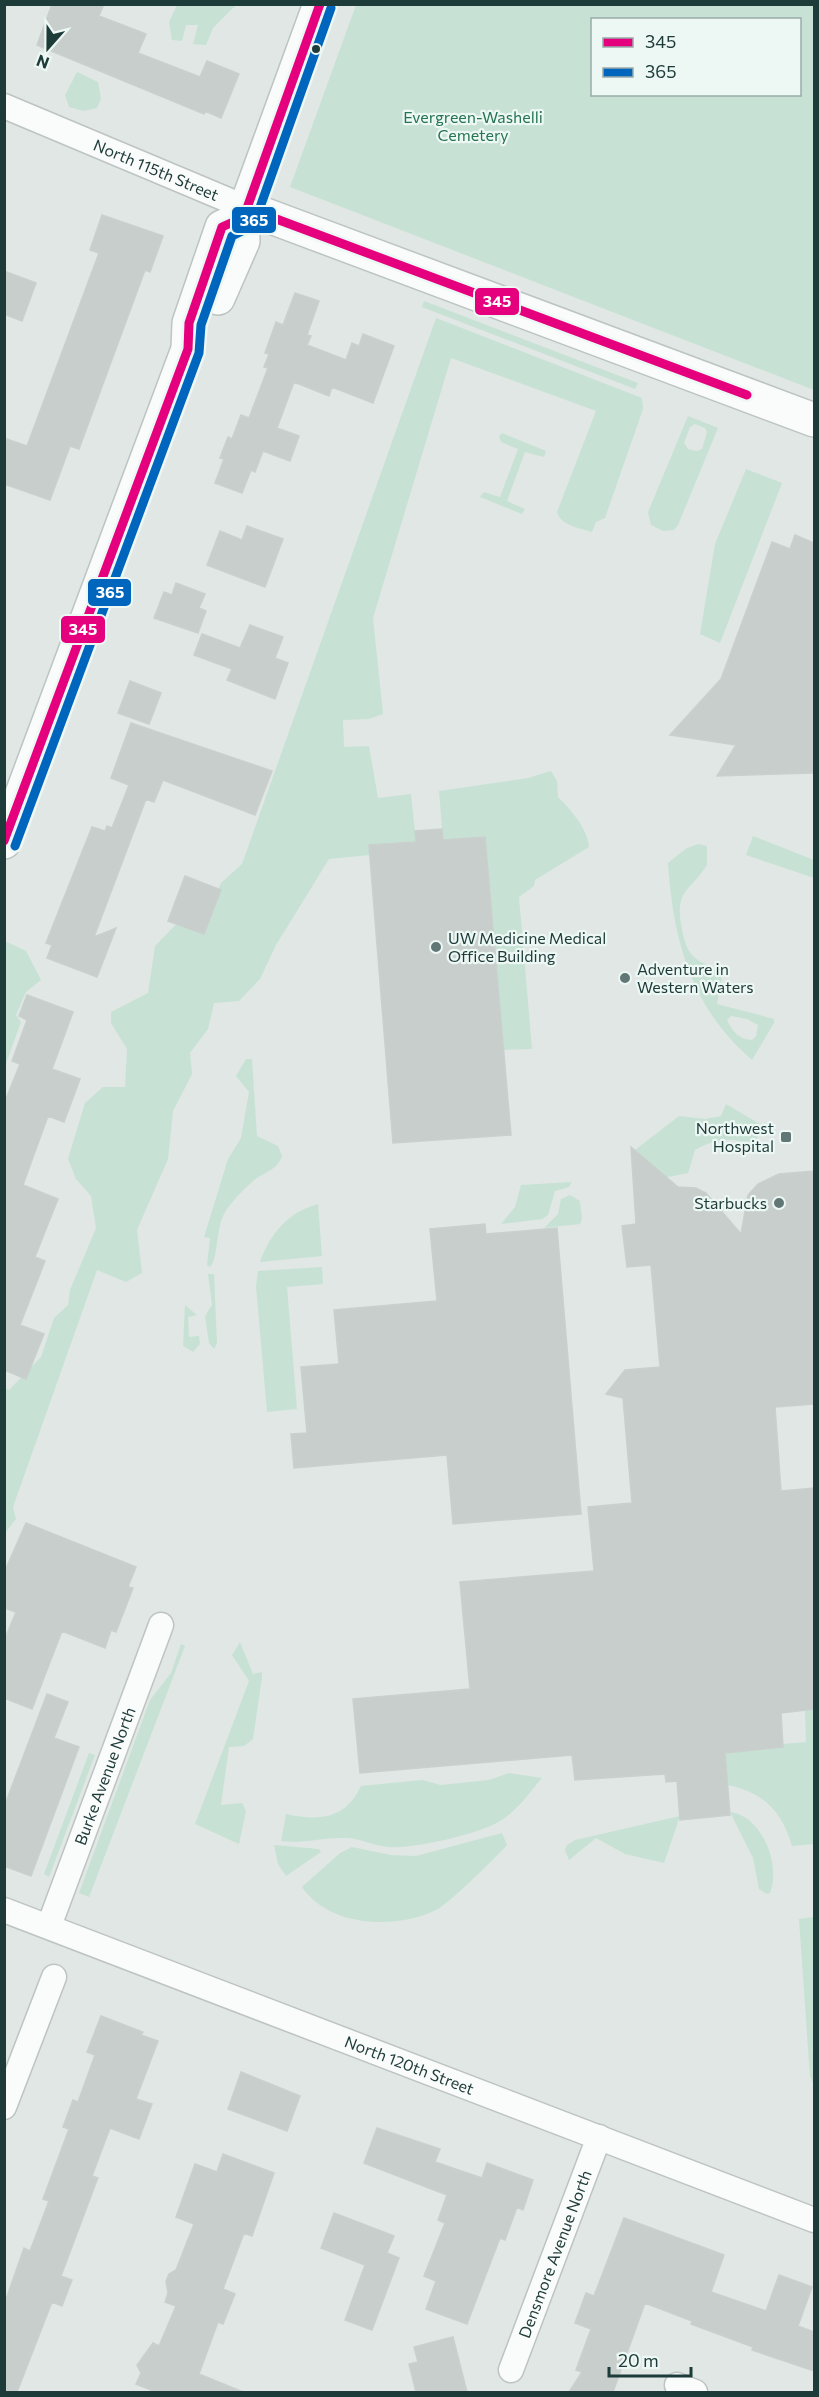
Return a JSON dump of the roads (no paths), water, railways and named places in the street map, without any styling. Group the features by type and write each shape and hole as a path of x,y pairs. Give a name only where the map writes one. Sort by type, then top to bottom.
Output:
{"street":[{"path":"4,842 188,349 189,323 222,227 244,213 320,4"},
{"name":"North 115th Street","path":"4,106 146,163 244,213 814,420"},
{"name":"Burke Avenue North","path":"49,1926 160,1624"},
{"name":"North 120th Street","path":"4,1910 814,2220"},
{"path":"4,2107 54,1977"},
{"name":"Densmore Avenue North","path":"511,2370 599,2137"}],"place":[{"name":"UW Medicine Medical Office Building","path":"436,947"},
{"name":"Adventure in Western Waters","path":"625,978"},
{"name":"Northwest Hospital","path":"786,1137"},
{"name":"Starbucks","path":"779,1203"}],"park label":[{"name":"Evergreen-Washelli Cemetery","path":"473,126"}]}
